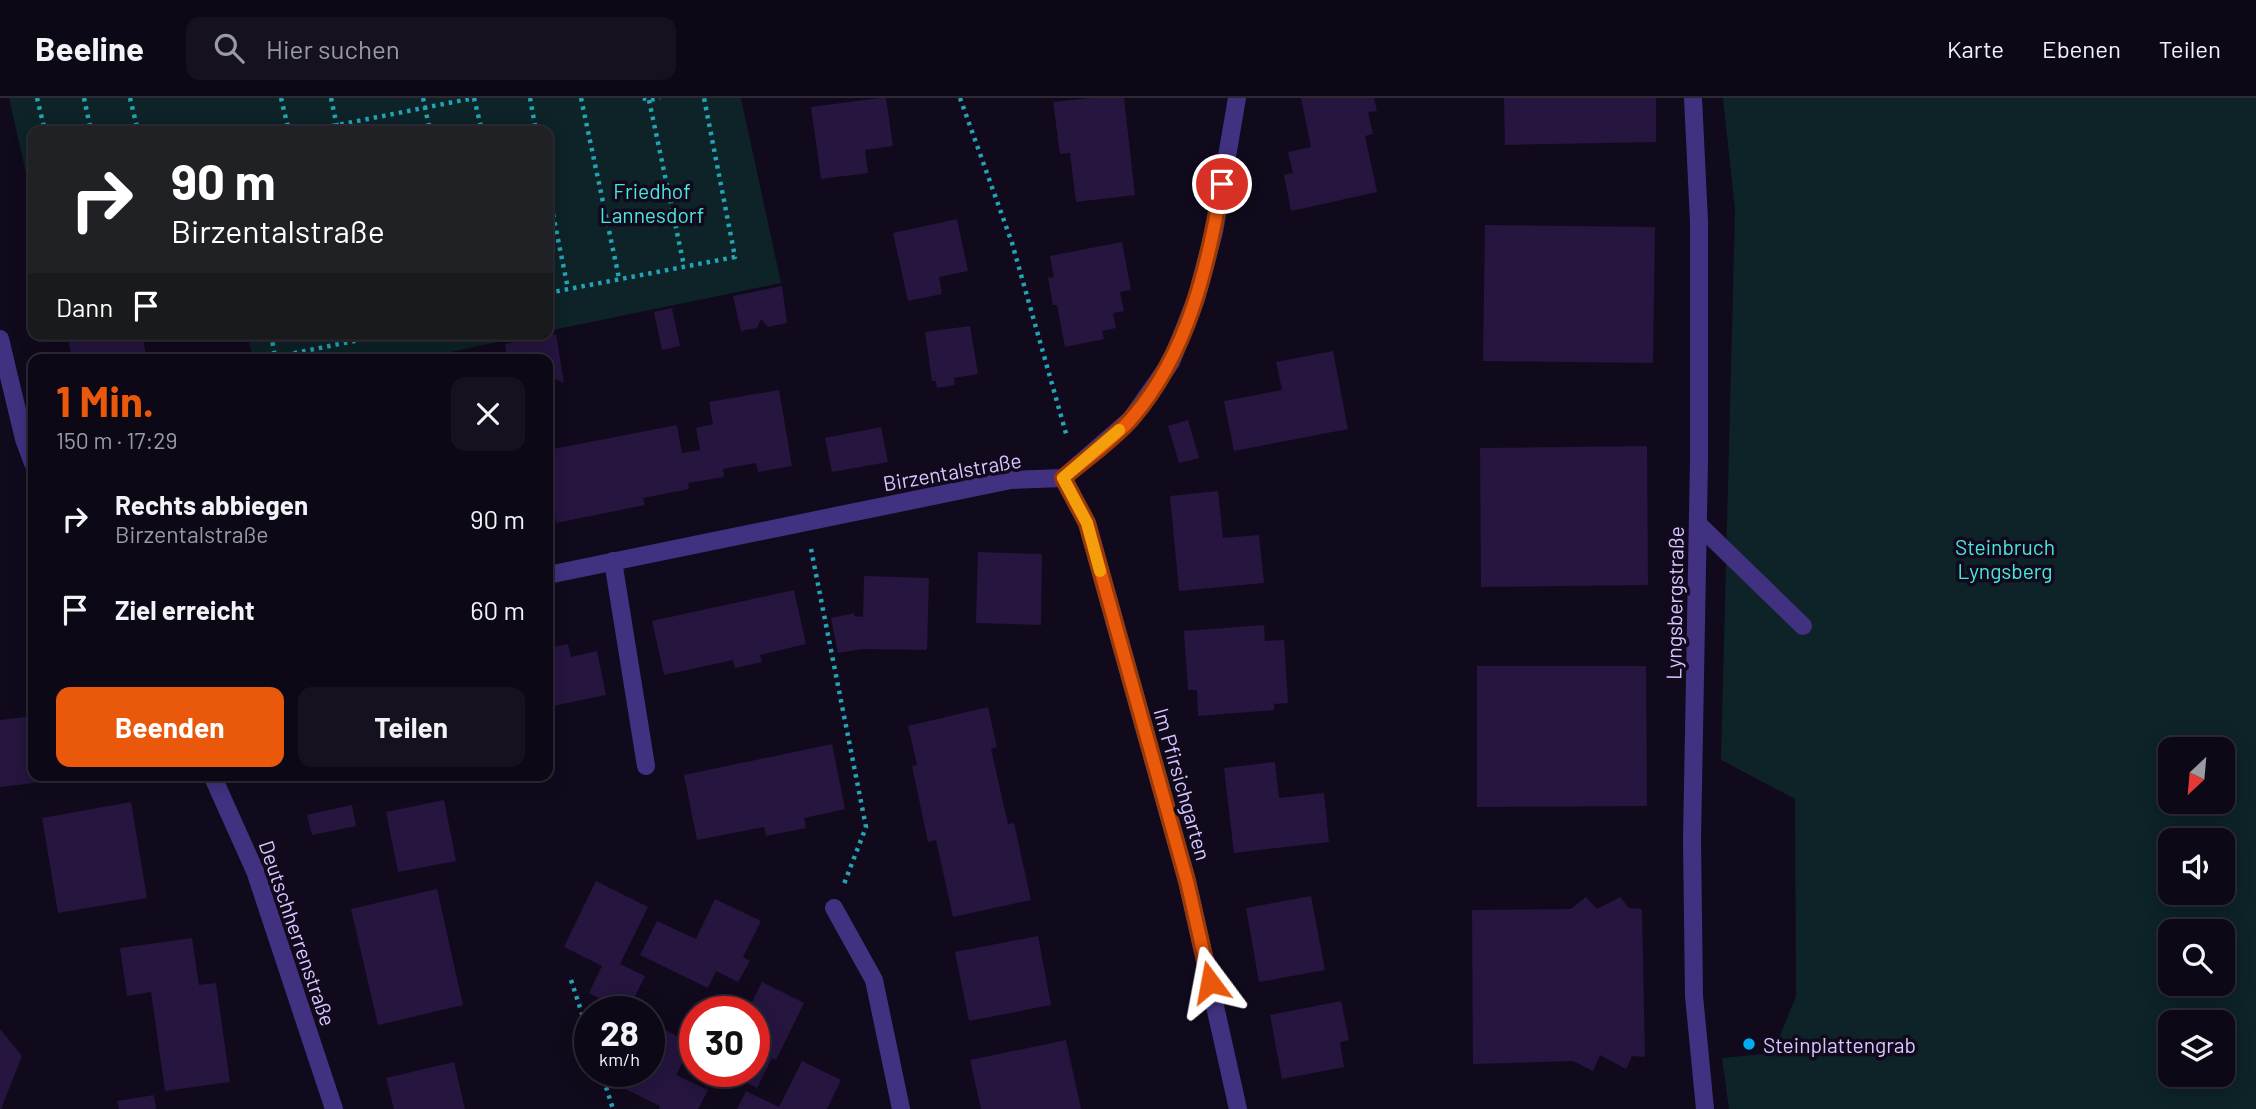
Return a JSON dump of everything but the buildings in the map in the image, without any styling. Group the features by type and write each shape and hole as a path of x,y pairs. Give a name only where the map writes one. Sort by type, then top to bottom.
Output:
{"street":[{"path":"1070,472 1131,419 1171,362 1196,299 1214,232 1237,98"},
{"name":"Lyngsbergstraße","path":"1693,98 1699,221 1698,524 1692,840 1695,996 1705,1109"},
{"path":"0,340 28,450"},
{"name":"Birzentalstraße","path":"553,574 1011,480 1070,472"},
{"name":"Im Pfirsichgarten","path":"1070,472 1087,523 1187,881 1238,1109"},
{"path":"1698,524 1803,626"},
{"path":"613,561 646,766"},
{"name":"Deutschherrenstraße","path":"215,781 255,871 334,1109"},
{"path":"834,908 874,980 901,1109"}],"path":[{"path":"37,98 44,126"},
{"path":"84,98 90,126"},
{"path":"130,98 137,126"},
{"path":"281,98 288,126"},
{"path":"331,98 337,126"},
{"path":"423,98 429,126"},
{"path":"346,126 474,98 481,126"},
{"path":"530,98 535,126"},
{"path":"581,98 619,278"},
{"path":"660,98 646,99 684,266"},
{"path":"553,292 735,257 704,98"},
{"path":"960,98 1012,243 1070,472"},
{"path":"553,214 568,289"},
{"path":"289,354 357,340"},
{"path":"806,521 866,827 834,908"},
{"path":"571,980 576,996"},
{"path":"606,1087 613,1109"}],"green space":[{"name":"Friedhof Lannesdorf","path":"9,98 741,98 781,283 553,330 553,126 28,126 28,182"},
{"name":"Steinbruch Lyngsberg","path":"1723,98 2256,98 2256,1109 1729,1109 1722,1058 1773,1053 1796,996 1795,799 1721,760 1735,210"},
{"path":"248,340 507,340 441,354 252,354"}],"slow traffic":[{"path":"1100,571 1087,523 1063,478 1119,430"}],"place":[{"name":"Steinplattengrab","path":"1749,1044"}],"route":[{"path":"1210,982 1187,881 1087,523 1063,478 1131,419 1171,362 1196,299 1214,232 1222,184"}]}
